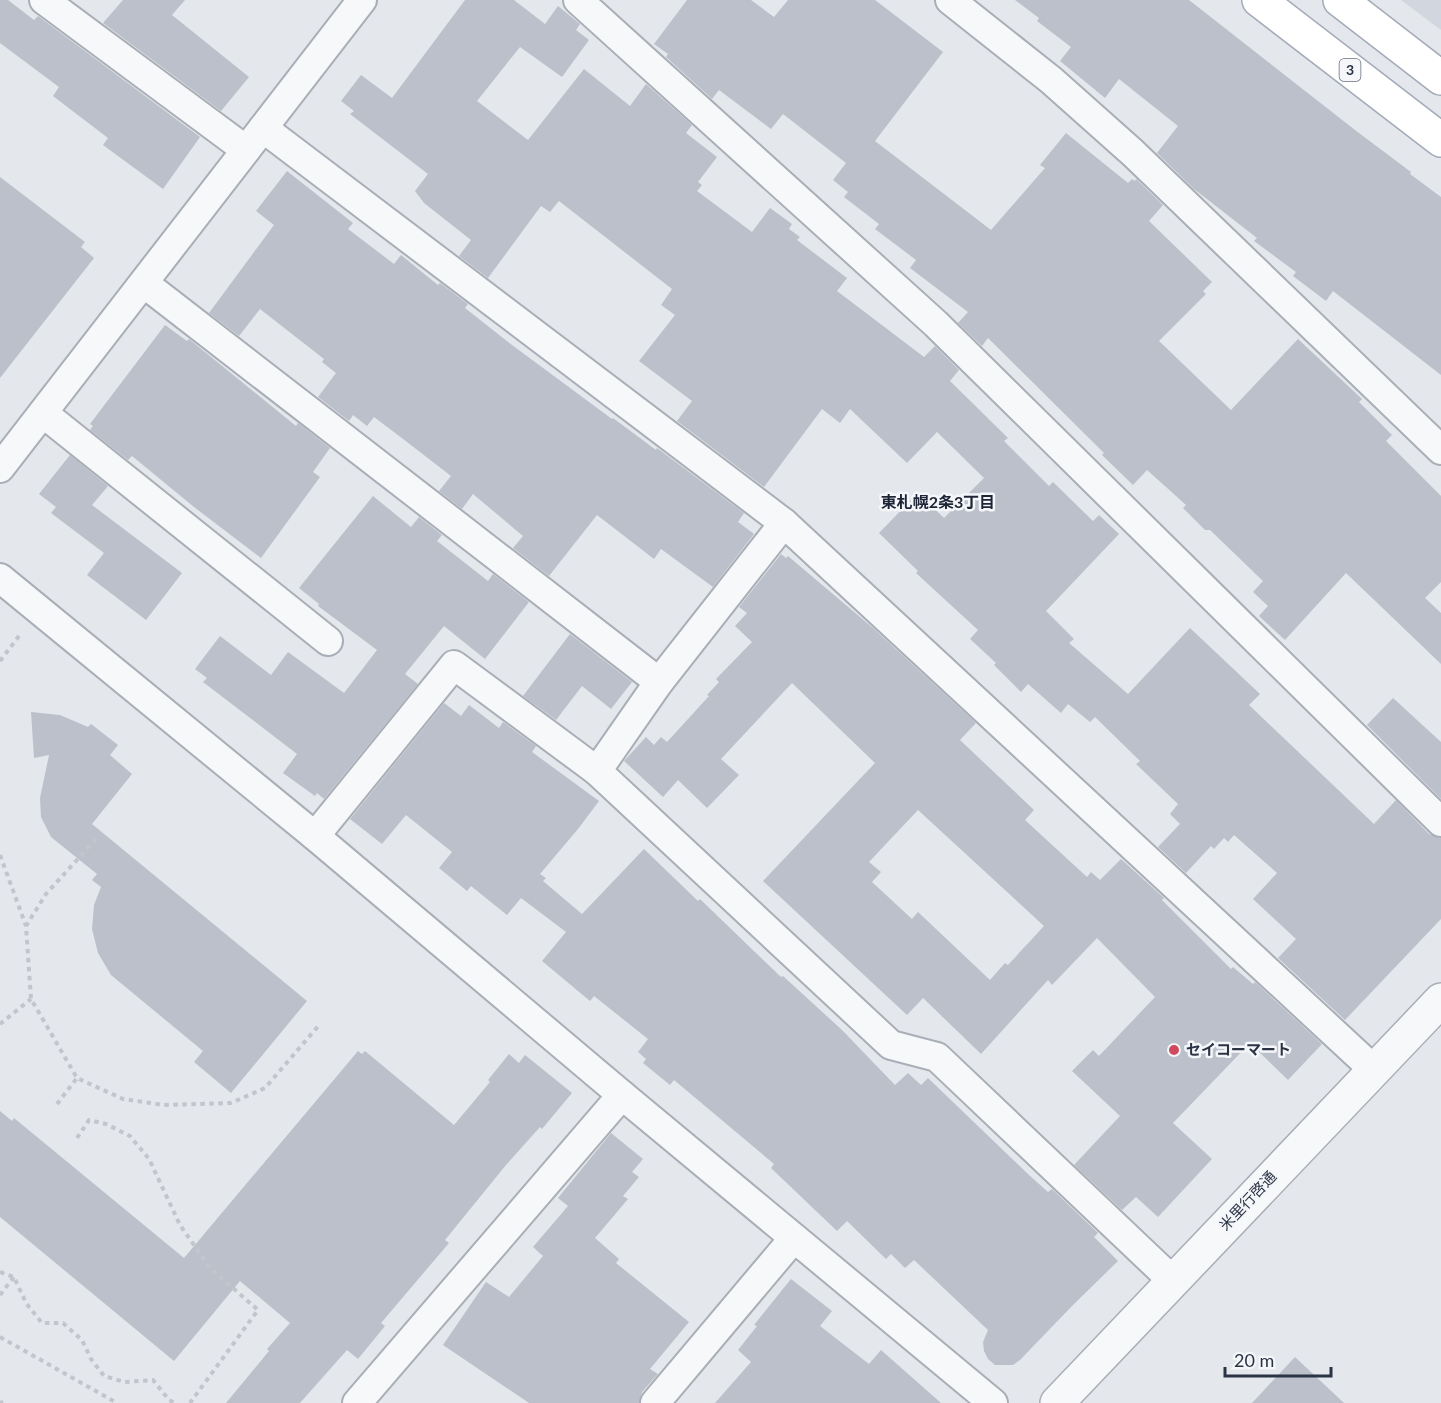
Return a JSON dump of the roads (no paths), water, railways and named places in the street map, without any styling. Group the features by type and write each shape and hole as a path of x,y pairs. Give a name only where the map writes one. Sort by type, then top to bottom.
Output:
{"main road":[{"name":"3","path":"1259,0 1441,140"},
{"path":"1340,0 1441,78"}],"street":[{"path":"44,0 246,150"},
{"path":"0,468 145,284 362,0"},
{"path":"578,0 936,324 1441,822"},
{"path":"950,0 1051,80 1133,153 1441,450"},
{"path":"263,128 784,523 1373,1069"},
{"path":"145,284 659,682"},
{"path":"43,413 328,641"},
{"path":"597,771 659,682 784,523"},
{"path":"0,578 315,836 993,1403"},
{"path":"315,836 454,665 597,771 891,1045 937,1057 1173,1281"},
{"name":"米里行啓通","path":"1057,1403 1441,1000"},
{"path":"357,1403 622,1095"},
{"path":"655,1403 794,1238"}],"place":[{"name":"セイコーマート","path":"1174,1050"}],"district":[{"name":"東札幌2条3丁目","path":"938,502"}]}
